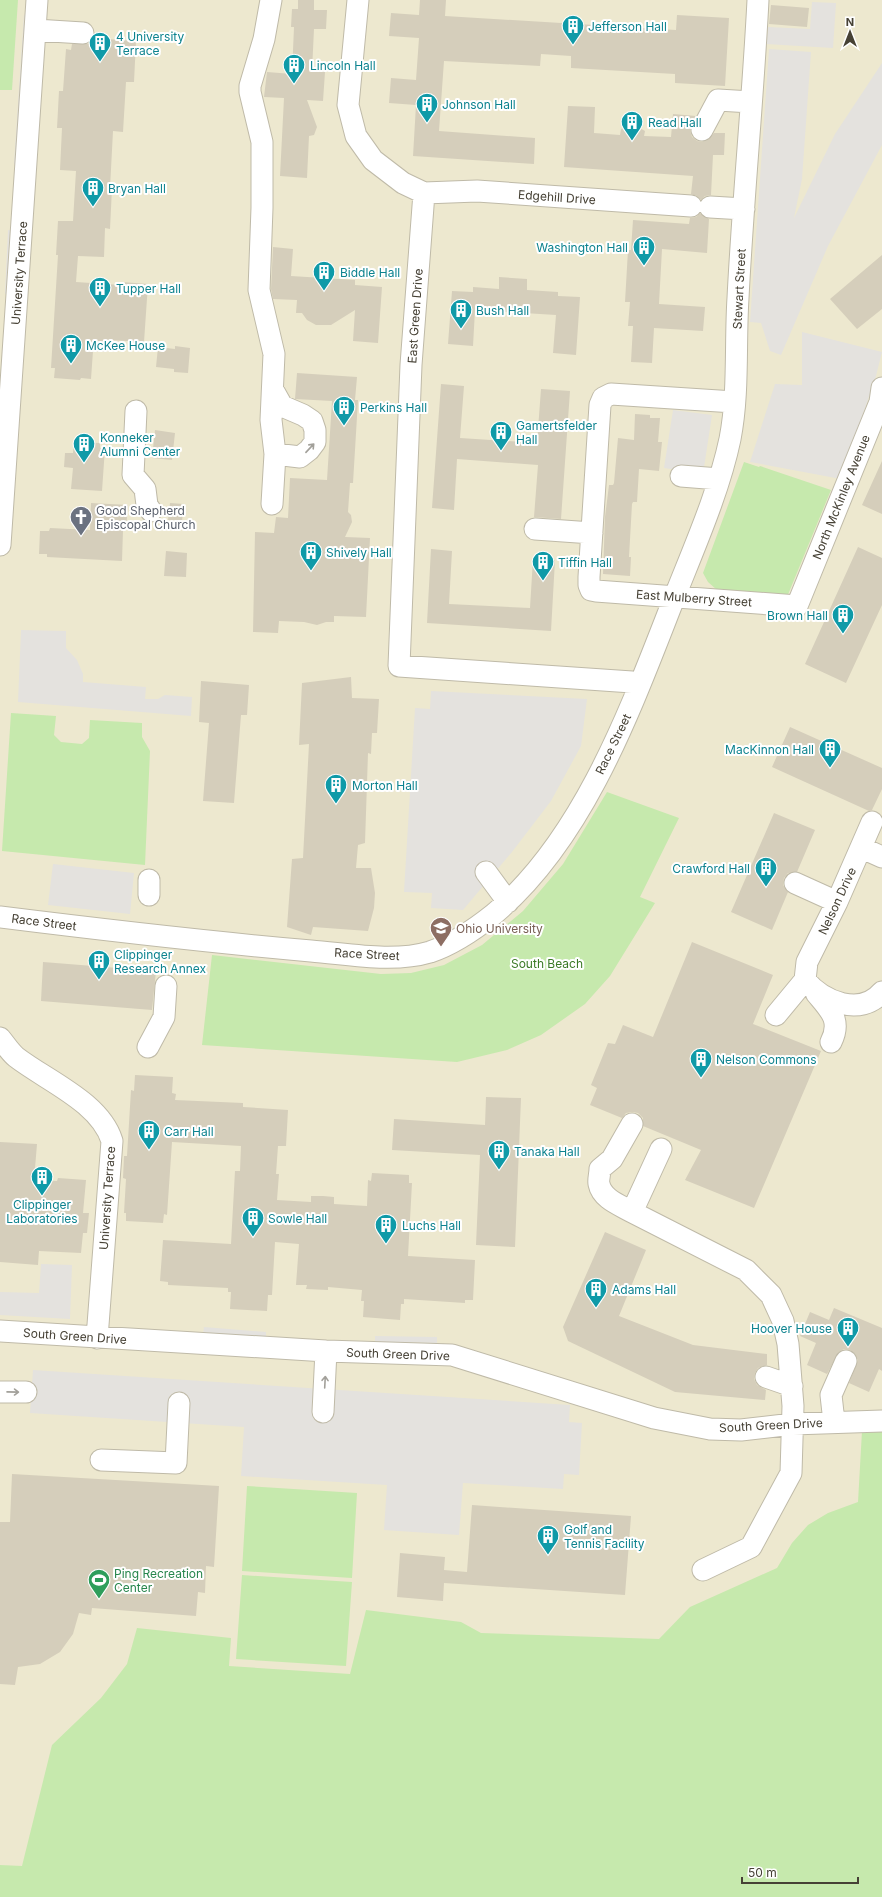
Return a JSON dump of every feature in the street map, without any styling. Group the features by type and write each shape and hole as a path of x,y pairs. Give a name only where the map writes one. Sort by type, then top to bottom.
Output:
{"street":[{"name":"University Terrace","path":"0,545 37,0"},
{"path":"271,0 264,39 250,86 250,92 262,142 262,208 259,290 274,354 270,420 274,454 272,504"},
{"path":"358,0 348,105 356,136 373,160 403,183 424,193"},
{"name":"Stewart Street","path":"686,570 719,479 731,437 734,402 737,301 758,0"},
{"path":"35,30 83,33"},
{"path":"702,130 718,100 751,102"},
{"name":"Edgehill Drive","path":"424,193 477,191 744,209"},
{"name":"East Green Drive","path":"424,193 411,365 399,666 632,682"},
{"path":"272,390 282,406 304,415 312,421 316,430 316,442 300,457 274,454"},
{"path":"535,529 592,533 600,405 603,398 611,394 734,402"},
{"name":"North McKinley Avenue","path":"797,606 881,398"},
{"path":"136,411 133,475 145,489 147,504 151,511"},
{"path":"681,476 719,479"},
{"name":"East Mulberry Street","path":"592,533 588,584 591,590 596,592 797,606"},
{"name":"Race Street","path":"0,917 252,946 398,957 428,952 454,941 477,928 508,902 552,852 584,801 641,685 686,570"},
{"name":"Nelson Drive","path":"810,986 807,962 837,902 862,848 872,822"},
{"path":"862,848 882,857"},
{"path":"486,872 508,902"},
{"path":"796,883 837,902"},
{"path":"148,1047 164,1017 166,986"},
{"path":"810,986 849,1006 862,1005 873,1001 882,992"},
{"path":"776,1015 810,986"},
{"path":"810,986 832,1012 836,1023 834,1036 831,1042"},
{"name":"University Terrace","path":"0,1038 15,1056 92,1109 109,1131 112,1141 96,1338"},
{"path":"632,1124 612,1159 600,1169 598,1183 601,1192 608,1198 632,1212 746,1270 771,1295 783,1321 788,1344 792,1386 793,1424 791,1473 750,1547 703,1570"},
{"path":"632,1212 661,1149"},
{"name":"South Green Drive","path":"0,1331 326,1351 458,1356 646,1416 710,1429 741,1430 793,1424 882,1421"},
{"path":"323,1412 326,1351"},
{"path":"834,1422 831,1395 846,1361"},
{"path":"766,1377 792,1386"},
{"path":"0,1392 26,1392"},
{"path":"100,1460 176,1463 179,1403"}],"shaded area":[{"name":"Ohio University","path":"0,0 882,0 882,1897 0,1897"},
{"path":"812,2 836,3 833,48 766,44 768,27 810,29"},
{"path":"24,15 29,15 19,164 14,164"},
{"path":"769,49 811,52 802,179 794,218 835,134 882,63 882,145 828,246 781,355 770,351 761,323 750,322"},
{"path":"8,230 14,231 11,294 5,294"},
{"path":"802,332 882,352 876,376 841,479 750,462 775,384 802,385"},
{"path":"673,410 712,415 703,474 664,468"},
{"path":"21,630 66,631 66,648 77,660 83,674 83,682 146,687 145,699 158,699 165,695 192,697 191,716 18,702"},
{"path":"431,691 587,699 581,746 551,801 512,852 463,910 431,908 432,893 404,892 415,708 430,709"},
{"path":"53,864 134,873 130,914 48,905"},
{"path":"41,1264 72,1265 70,1319 0,1315 0,1292 39,1293"},
{"path":"204,1327 266,1332 266,1339 203,1334"},
{"path":"375,1336 437,1337 437,1343 375,1342"},
{"path":"33,1370 570,1405 569,1422 582,1423 579,1475 564,1474 563,1489 463,1483 459,1535 384,1530 387,1485 241,1476 244,1427 30,1413"}],"green space":[{"path":"0,0 18,0 12,90 0,90"},
{"path":"744,462 831,490 787,597 717,590 708,582 703,573"},
{"path":"11,713 56,716 54,735 61,742 82,744 89,738 90,720 142,723 142,737 150,751 145,865 2,851"},
{"name":"South Beach","path":"607,792 679,818 640,897 655,903 610,976 585,1004 541,1035 507,1050 457,1062 202,1045 212,955 381,974 411,973 444,965 482,945 523,911 563,864"},
{"path":"862,1431 882,1431 882,1897 0,1897 0,1865 22,1866 52,1745 101,1698 127,1664 137,1628 231,1638 229,1666 350,1674 366,1610 461,1622 481,1633 659,1639 690,1607 777,1568 792,1543 808,1525 828,1513 858,1502"},
{"path":"247,1486 357,1493 352,1578 242,1571"},
{"path":"242,1575 352,1582 346,1666 236,1659"}],"building":[{"name":"Lincoln Hall","path":"298,0 314,0 314,10 327,10 326,29 314,29 312,71 325,72 323,101 307,100 317,127 314,135 309,136 307,178 280,176 284,98 264,97 267,72 292,74 294,27 291,27 292,9 298,9"},
{"name":"Jefferson Hall","path":"420,0 446,0 445,16 676,30 677,15 729,18 725,86 675,83 675,74 571,68 571,56 541,54 540,66 444,61 439,131 535,138 534,164 413,156 416,105 389,103 391,78 416,80 419,38 389,36 391,13 419,15"},
{"path":"771,5 809,8 807,27 769,24"},
{"path":"94,38 136,41 134,82 126,82 123,132 113,131 110,188 112,188 110,229 105,228 104,257 78,256 76,282 121,285 122,282 148,284 144,342 108,340 107,352 93,351 91,379 81,378 80,380 54,378 55,368 51,368 58,255 56,255 58,221 73,221 76,171 60,170 62,128 57,128 59,91 63,91 66,49 71,50 72,44 88,44"},
{"name":"Read Hall","path":"568,106 595,107 594,133 620,135 621,129 628,126 638,127 645,131 644,136 671,137 673,114 696,116 690,130 692,137 697,141 702,142 708,140 714,133 725,133 724,155 713,155 711,195 705,196 701,200 697,196 691,194 693,176 564,167"},
{"name":"Washington Hall","path":"700,213 709,219 707,253 662,249 659,304 705,307 703,331 654,328 652,363 631,362 633,326 628,326 630,302 625,302 628,250 631,250 633,220 689,224 690,218 696,217"},
{"name":"Biddle Hall","path":"273,247 293,249 291,276 355,280 355,285 382,287 378,343 353,341 355,310 331,325 316,325 307,320 302,313 296,313 297,300 273,299 271,289"},
{"path":"882,255 882,309 857,329 830,299"},
{"name":"Bush Hall","path":"499,277 527,279 527,290 558,292 558,296 580,297 576,355 553,353 556,315 475,310 473,346 448,344 452,291 473,292 473,287 499,289"},
{"path":"175,346 190,348 188,373 174,372 174,369 156,367 158,347 175,349"},
{"name":"Shively Hall","path":"297,373 357,377 355,400 358,400 353,483 350,483 348,512 351,515 352,522 345,537 370,538 366,617 334,616 334,622 326,622 317,625 304,622 279,621 278,633 253,632 255,532 274,533 276,517 288,518 290,478 327,480 332,401 295,399"},
{"name":"Gamertsfelder Hall","path":"441,384 464,386 460,438 537,443 541,389 570,391 561,519 534,517 538,465 457,459 454,510 432,508"},
{"path":"635,414 650,415 650,418 660,418 658,442 662,442 659,471 639,469 637,502 633,502 632,504 629,557 631,557 630,576 603,574 605,517 609,485 613,485 614,483 618,438 634,440"},
{"path":"155,430 175,433 172,460 152,458"},
{"name":"Konneker Alumni Center","path":"74,442 100,443 100,448 105,448 102,491 71,489 73,468 64,467 65,453 73,453"},
{"path":"882,461 882,514 862,505"},
{"name":"Good Shepherd Episcopal Church","path":"91,503 128,505 126,530 123,530 122,561 47,557 47,554 39,554 40,531 49,531 50,528 90,530"},
{"path":"170,503 184,504 182,521 168,520"},
{"name":"Brown Hall","path":"858,547 882,558 882,605 846,683 805,664"},
{"name":"Tiffin Hall","path":"431,549 452,551 449,604 530,608 533,559 555,560 551,631 427,623"},
{"path":"166,551 187,553 186,577 164,576"},
{"name":"Morton Hall","path":"351,677 352,698 379,699 377,733 372,733 371,754 368,753 365,843 358,845 356,868 371,868 375,893 374,908 368,931 313,927 311,935 287,927 292,859 303,858 309,744 299,745 302,683"},
{"path":"201,681 249,685 247,715 241,715 234,803 203,801 209,723 199,722"},
{"name":"MacKinnon Hall","path":"790,727 882,768 882,789 872,810 869,811 772,767"},
{"name":"Crawford Hall","path":"774,813 815,830 797,872 788,873 784,878 783,885 788,892 772,930 731,912"},
{"name":"Nelson Commons","path":"692,942 773,975 753,1024 821,1051 754,1208 685,1180 701,1150 643,1126 643,1118 638,1113 626,1113 622,1118 590,1105 597,1088 591,1085 608,1043 615,1044 623,1025 653,1037"},
{"name":"Clippinger Research Annex","path":"43,962 156,971 152,1010 41,1001"},
{"path":"135,1075 173,1077 172,1093 176,1094 175,1100 243,1103 243,1107 288,1110 286,1146 278,1146 276,1174 279,1174 277,1200 311,1202 311,1196 323,1196 334,1197 334,1204 367,1206 368,1180 371,1181 372,1173 409,1175 409,1183 412,1183 408,1256 475,1260 473,1300 465,1300 465,1303 404,1299 404,1304 401,1304 400,1320 363,1317 364,1301 361,1301 362,1290 328,1287 328,1290 306,1289 307,1285 296,1285 299,1244 275,1242 272,1295 268,1295 267,1311 230,1309 231,1292 228,1292 228,1288 168,1285 168,1282 160,1281 163,1240 231,1244 235,1171 240,1171 241,1146 172,1142 167,1215 164,1214 163,1223 126,1221 126,1213 124,1213 126,1179 123,1178 124,1156 127,1156 131,1090 134,1091"},
{"name":"Tanaka Hall","path":"486,1097 521,1098 515,1247 476,1245 480,1155 392,1150 394,1119 485,1125"},
{"name":"Clippinger Laboratories","path":"0,1142 37,1144 34,1180 57,1181 58,1178 86,1180 83,1213 89,1213 87,1233 83,1233 81,1253 39,1251 38,1265 0,1262"},
{"name":"Adams Hall","path":"605,1232 646,1250 619,1316 693,1345 767,1354 767,1365 758,1368 754,1379 757,1385 766,1390 765,1400 675,1392 568,1341 563,1327"},
{"name":"Hoover House","path":"834,1308 882,1328 882,1371 879,1369 869,1392 849,1383 858,1360 855,1354 850,1350 844,1349 839,1352 827,1374 807,1365 816,1343 800,1336 810,1312 829,1320"},
{"name":"Ping Recreation Center","path":"12,1474 219,1486 214,1567 206,1566 205,1593 198,1592 196,1616 92,1608 91,1615 79,1613 73,1634 60,1652 40,1664 18,1667 15,1685 0,1684 0,1522 10,1522"},
{"name":"Golf and Tennis Facility","path":"472,1505 631,1516 625,1595 444,1583 443,1601 397,1597 400,1553 445,1557 444,1570 467,1572"}],"place":[{"name":"Jefferson Hall","path":"573,46"},
{"name":"4 University Terrace","path":"100,62"},
{"name":"Lincoln Hall","path":"294,84"},
{"name":"Johnson Hall","path":"427,124"},
{"name":"Read Hall","path":"632,142"},
{"name":"Bryan Hall","path":"93,208"},
{"name":"Washington Hall","path":"644,266"},
{"name":"Biddle Hall","path":"324,292"},
{"name":"Tupper Hall","path":"100,308"},
{"name":"Bush Hall","path":"461,330"},
{"name":"McKee House","path":"71,364"},
{"name":"Perkins Hall","path":"344,426"},
{"name":"Gamertsfelder Hall","path":"501,452"},
{"name":"Konneker Alumni Center","path":"84,464"},
{"name":"Good Shepherd Episcopal Church","path":"81,536"},
{"name":"Shively Hall","path":"311,572"},
{"name":"Tiffin Hall","path":"543,582"},
{"name":"Brown Hall","path":"843,634"},
{"name":"MacKinnon Hall","path":"830,768"},
{"name":"Morton Hall","path":"336,804"},
{"name":"Crawford Hall","path":"766,888"},
{"name":"Ohio University","path":"441,948"},
{"name":"Clippinger Research Annex","path":"99,980"},
{"name":"Nelson Commons","path":"701,1078"},
{"name":"Carr Hall","path":"149,1150"},
{"name":"Tanaka Hall","path":"499,1170"},
{"name":"Clippinger Laboratories","path":"42,1196"},
{"name":"Sowle Hall","path":"253,1238"},
{"name":"Luchs Hall","path":"386,1244"},
{"name":"Adams Hall","path":"596,1308"},
{"name":"Hoover House","path":"848,1348"},
{"name":"Golf and Tennis Facility","path":"548,1556"},
{"name":"Ping Recreation Center","path":"99,1600"}]}
